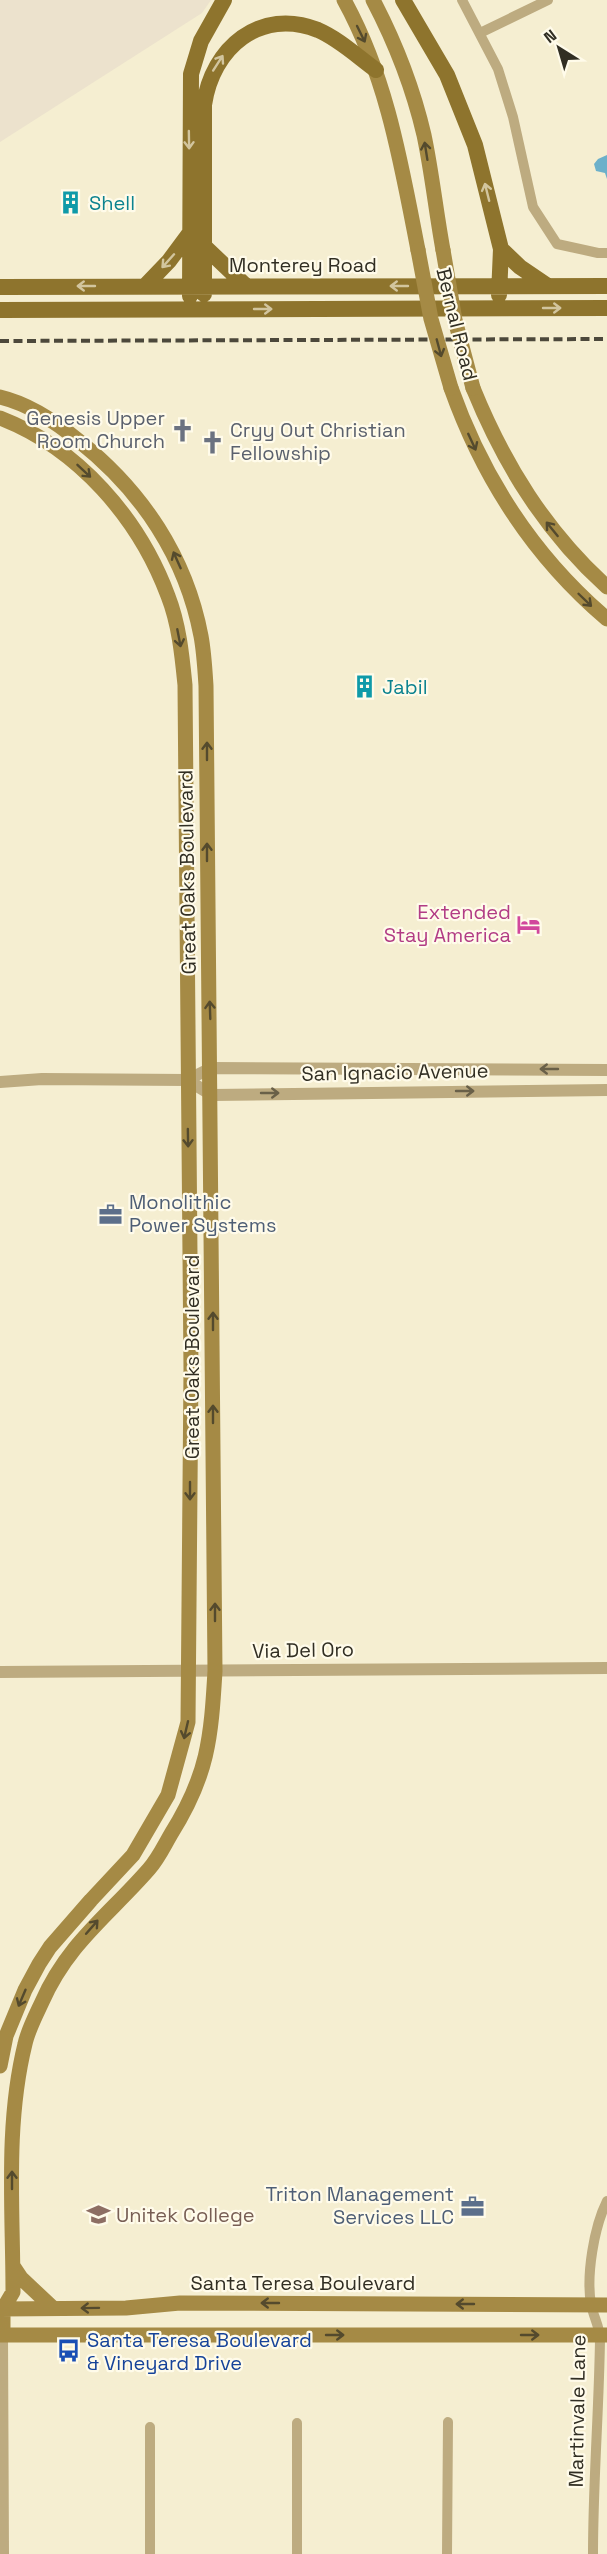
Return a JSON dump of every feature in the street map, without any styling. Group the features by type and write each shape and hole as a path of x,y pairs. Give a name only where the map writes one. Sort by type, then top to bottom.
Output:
{"main road":[{"path":"197,309 197,286 189,234 191,74 201,41 224,0"},
{"name":"Bernal Road","path":"344,0 376,70 394,128 431,319 451,388 469,437 512,514 556,570 607,619"},
{"name":"Bernal Road","path":"373,0 393,42 424,136 458,331 473,388 499,448 522,487 561,540 607,587"},
{"path":"403,0 435,52 467,121 481,166 501,249 498,308"},
{"path":"197,286 204,246 204,105 210,75 226,51 239,39 253,32 295,24 329,36 376,70"},
{"path":"145,286 169,261 189,234"},
{"path":"204,246 219,263 246,286"},
{"path":"501,249 520,267 548,286"},
{"name":"Monterey Road","path":"0,287 607,286"},
{"path":"0,310 607,308"},
{"name":"Great Oaks Boulevard","path":"0,397 20,402 61,427 106,463 147,510 170,546 186,582 201,637 206,686 212,1068 215,1671 212,1725 201,1775 188,1806 150,1868 77,1944 56,1974 42,2000 25,2043 14,2110 13,2292 1,2307 2,2335"},
{"name":"Great Oaks Boulevard","path":"0,418 36,435 79,466 114,502 142,541 156,566 176,620 183,657 191,1370 188,1722 168,1796 133,1855 50,1947 39,1964 25,1990 6,2036 0,2066"},
{"path":"186,809 207,809"},
{"path":"191,1370 213,1379"},
{"path":"13,2266 26,2283 54,2309"},
{"name":"Santa Teresa Boulevard","path":"1,2307 126,2308 180,2303 599,2305"},
{"path":"2,2335 604,2335"}],"street":[{"path":"462,0 498,69 513,117 533,207 557,244 607,253"},
{"path":"480,33 548,0"},
{"name":"San Ignacio Avenue","path":"0,1082 42,1079 187,1080 212,1068 607,1070"},
{"path":"187,1080 212,1095"},
{"name":"San Ignacio Avenue","path":"212,1095 607,1090"},
{"name":"Via Del Oro","path":"0,1672 607,1668"},
{"name":"Martinvale Lane","path":"593,2554 593,2487 604,2335 599,2305 589,2287 597,2225 607,2201"},
{"path":"2,2335 4,2554"},
{"path":"447,2554 448,2422"},
{"path":"297,2423 297,2554"},
{"path":"150,2427 150,2554"}],"shaded area":[{"path":"0,0 211,0 202,13 0,142"}],"water":[{"path":"607,155 607,179 605,173 596,171 594,164 598,159"}],"railway":[{"path":"0,341 607,339"}],"place":[{"name":"Shell","path":"71,203"},
{"name":"Genesis Upper Room Church","path":"183,430"},
{"name":"Cryy Out Christian Fellowship","path":"212,442"},
{"name":"Jabil","path":"364,687"},
{"name":"Extended Stay America","path":"529,924"},
{"name":"Monolithic Power Systems","path":"111,1214"},
{"name":"Triton Management Services LLC","path":"472,2206"},
{"name":"Unitek College","path":"98,2215"},
{"name":"Santa Teresa Boulevard & Vineyard Drive","path":"69,2351"}]}
